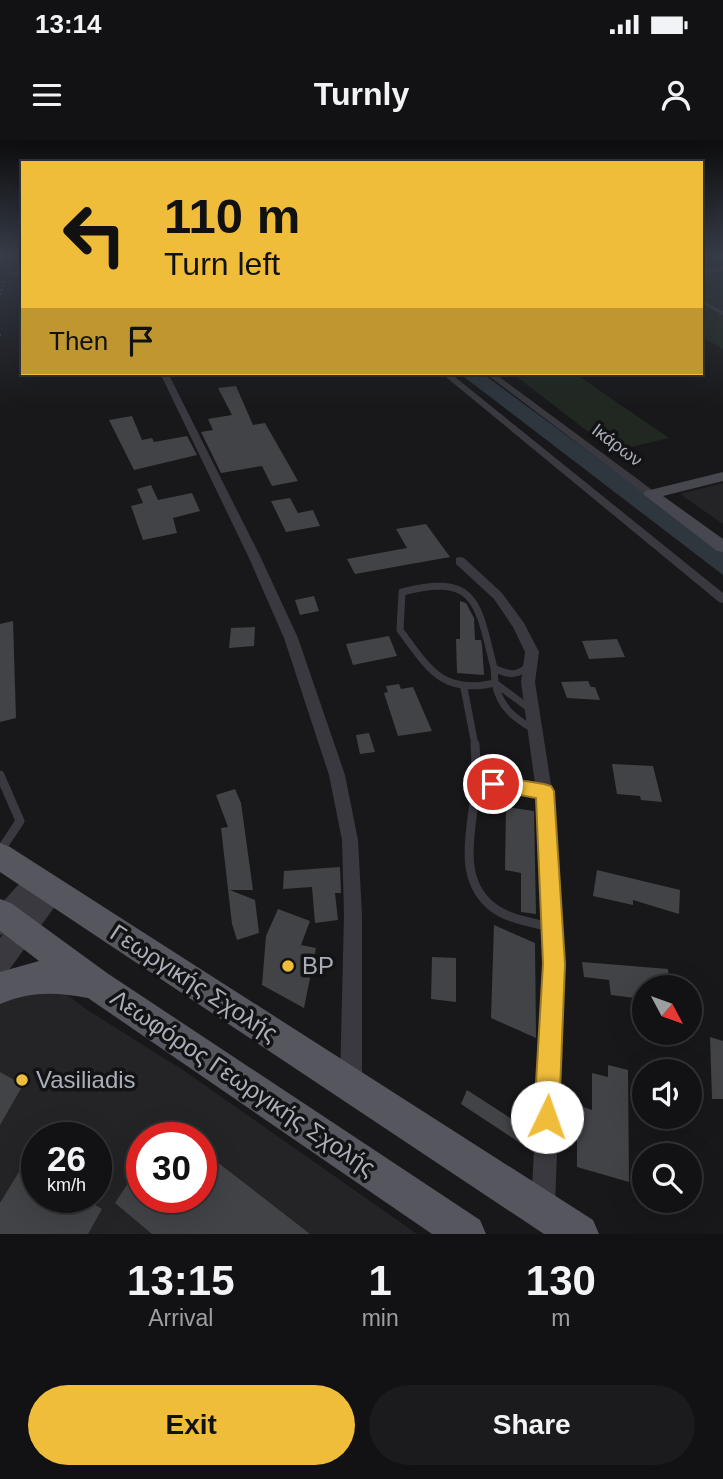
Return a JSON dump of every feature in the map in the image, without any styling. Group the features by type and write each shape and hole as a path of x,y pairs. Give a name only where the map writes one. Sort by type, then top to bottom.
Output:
{"main road":[{"path":"651,494 723,476"},
{"name":"Ικάρων","path":"651,494 723,547"},
{"path":"0,854 46,886"},
{"name":"Γεωργικής Σχολής","path":"46,886 195,985 351,1083"},
{"name":"Λεωφόρος Γεωργικής Σχολής","path":"7,921 466,1234"},
{"path":"0,988 13,981 42,975 96,984"},
{"path":"351,1083 579,1234"}],"street":[{"path":"165,375 255,558 291,638 337,775 350,840 353,939 351,1083"},
{"path":"447,375 723,599"},
{"name":"Ικάρων","path":"492,375 651,494"},
{"path":"460,561 498,596 530,643 528,682 544,791 554,964 543,1210"},
{"path":"0,961 7,921 46,886"}],"lane":[{"path":"532,710 495,683 464,688 442,678 400,630 402,592 443,583 458,586 470,594 478,607 494,668 495,683 498,703 536,731"},
{"path":"494,668 506,675 519,675 531,662"},
{"path":"464,688 474,730 476,781 468,848 477,890 489,904 506,914 550,927"},
{"path":"0,775 20,821 0,854"},
{"path":"476,781 544,791"},
{"path":"408,1193 424,1224"}],"shaded area":[{"path":"703,306 723,306 723,349 703,338"},
{"path":"462,375 485,375 723,551 723,575"},
{"path":"515,375 577,375 669,438 613,451"},
{"path":"723,483 723,524 680,494"},
{"path":"51,983 89,1011 186,1072 417,1234 0,1234 0,995"}],"building":[{"path":"236,386 253,425 265,423 298,481 272,486 262,466 221,473 201,432 213,430 208,419 232,415 218,388"},
{"path":"132,416 142,440 152,438 154,442 187,436 197,455 134,470 109,420"},
{"path":"151,485 158,500 192,493 200,511 173,518 177,533 143,540 131,506 143,503 137,489"},
{"path":"290,498 298,513 313,510 320,526 286,532 271,501"},
{"path":"426,524 450,557 355,574 347,559 407,548 396,529"},
{"path":"314,596 319,611 300,615 295,600"},
{"path":"460,601 466,603 474,618 475,640 481,640 482,645 484,675 457,673 456,639 460,639"},
{"path":"13,621 16,718 0,722 0,624"},
{"path":"255,627 254,646 229,648 231,628"},
{"path":"389,636 397,656 353,665 346,644"},
{"path":"617,639 625,657 589,659 582,641"},
{"path":"588,681 591,687 595,687 600,700 567,698 561,682"},
{"path":"399,684 401,689 413,687 432,731 398,736 384,693 388,692 386,686"},
{"path":"369,733 375,752 360,754 356,735"},
{"path":"612,764 653,766 662,802 617,794"},
{"path":"235,789 241,803 253,890 230,890 255,900 259,933 237,940 232,924 221,828 228,827 216,795"},
{"path":"506,807 534,811 536,914 521,912 521,873 505,870"},
{"path":"340,867 341,893 335,893 338,920 315,923 312,887 283,889 284,871"},
{"path":"597,870 680,890 679,914 633,900 633,905 593,896"},
{"name":"BP","path":"278,909 310,921 301,945 316,948 304,1008 262,985 266,936"},
{"path":"494,925 535,943 536,1038 491,1018"},
{"path":"432,957 456,958 456,1002 431,999"},
{"path":"582,962 668,969 669,975 632,975 632,998 611,995 609,980 584,977"},
{"path":"710,1037 723,1041 723,1099 712,1099"},
{"path":"608,1065 628,1070 629,1182 577,1167 577,1135 560,1130 562,1099 592,1110 592,1073 608,1077"},
{"path":"0,1072 23,1085 0,1125"},
{"path":"467,1090 532,1132 531,1150 461,1104"},
{"path":"217,1162 310,1234 152,1234 127,1213 217,1213"},
{"path":"21,1169 21,1213 100,1213 88,1234 0,1234 0,1203"},
{"path":"126,1186 126,1212 115,1203"}],"place":[{"name":"BP","path":"288,966"},
{"name":"Vasiliadis","path":"22,1080"}],"route":[{"path":"493,784 544,791 554,964 547,1117"}]}
